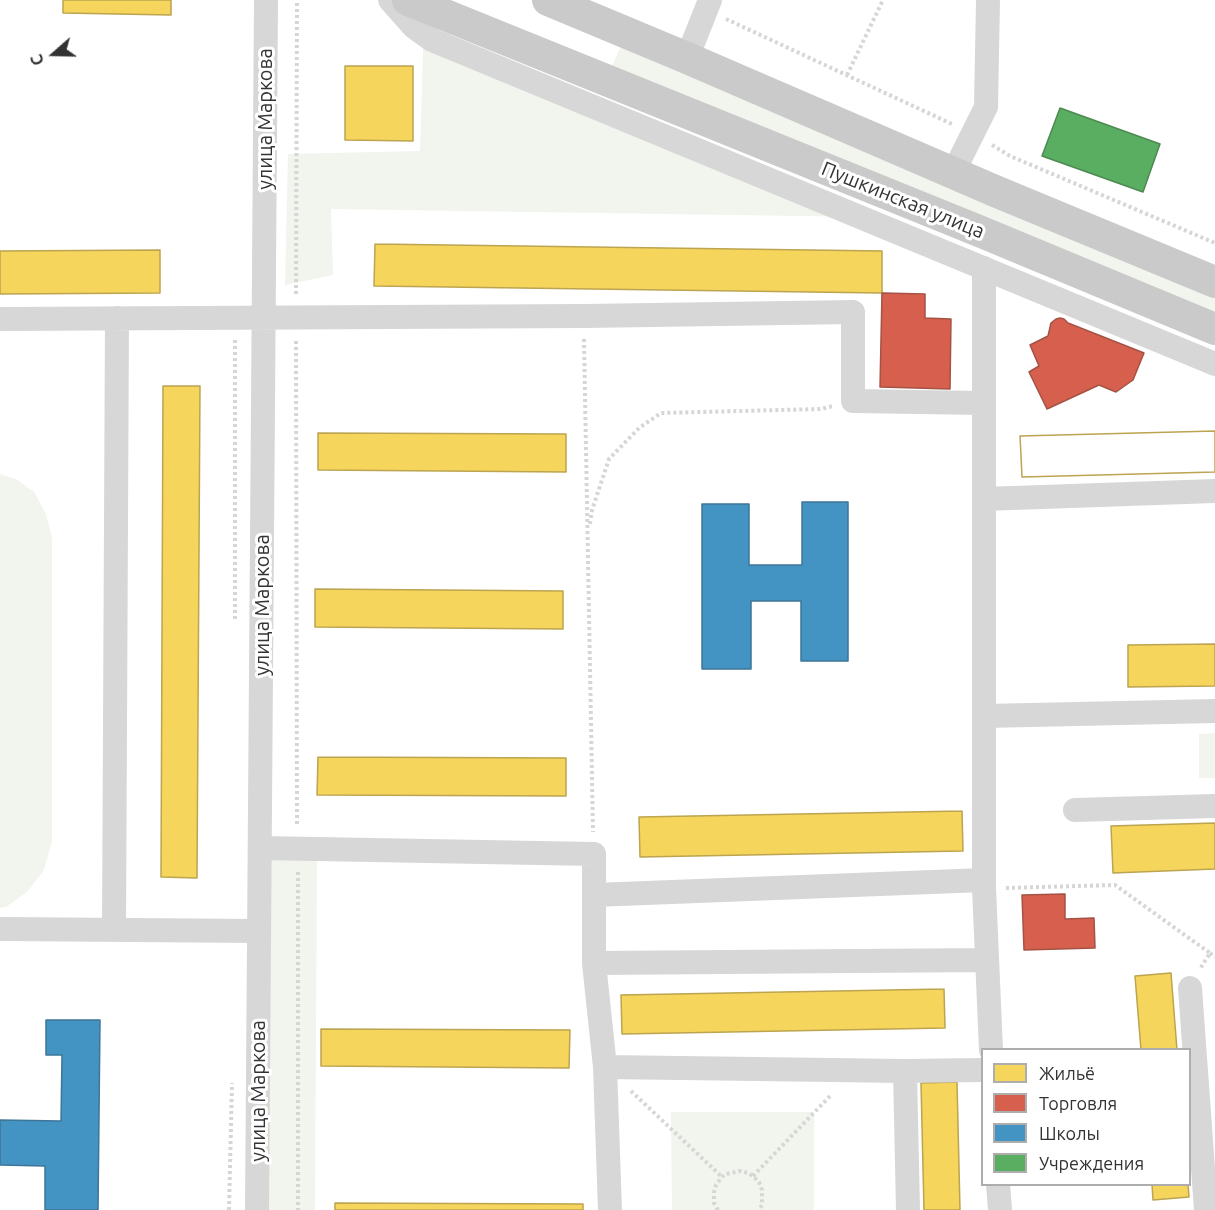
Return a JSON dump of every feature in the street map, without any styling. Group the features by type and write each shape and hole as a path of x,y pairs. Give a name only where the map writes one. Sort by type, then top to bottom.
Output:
{"main road":[{"name":"Пушкинская улица","path":"408,0 1215,329"},
{"path":"548,0 1215,282"},
{"path":"590,73 611,27"}],"street":[{"name":"улица Маркова","path":"257,1210 266,0"},
{"path":"390,0 414,27 432,40 1215,364"},
{"path":"953,173 986,107 988,0"},
{"path":"687,58 708,5"},
{"path":"984,268 984,884 991,1048"},
{"path":"0,319 853,312 853,401 984,403"},
{"path":"114,930 117,318"},
{"path":"984,499 1215,491"},
{"path":"984,716 1215,711"},
{"path":"1075,810 1215,806"},
{"path":"260,848 594,854 594,963 605,1067 610,1210"},
{"path":"594,895 984,884"},
{"path":"0,929 259,932"},
{"path":"594,963 987,960"},
{"path":"1190,988 1206,1210"},
{"path":"605,1067 981,1070"},
{"path":"905,1071 908,1210"},
{"path":"998,1186 999,1210"}],"path":[{"path":"297,0 298,1210"},
{"path":"847,75 884,0"},
{"path":"708,5 847,75 973,134 1010,156 1215,243"},
{"path":"584,316 594,854"},
{"path":"588,540 592,510 609,459 639,428 661,413 821,409 853,401"},
{"path":"984,884 1115,885 1215,957"},
{"path":"1190,988 1210,953"},
{"path":"605,1067 722,1177"},
{"path":"753,1176 855,1070"},
{"path":"718,1210 714,1203 716,1185 722,1177 740,1171 753,1176 759,1182 762,1190 762,1204 759,1210"}],"shaded area":[{"path":"424,23 868,217 331,209 333,275 285,285 288,154 420,151"},
{"path":"622,44 1215,294 1215,316 612,66"},
{"path":"0,474 16,479 34,492 46,514 52,538 52,841 44,870 27,892 6,907 0,908"},
{"path":"1215,733 1215,778 1199,778 1199,734"},
{"path":"271,853 317,855 315,1210 266,1210"},
{"path":"671,1112 814,1112 814,1210 672,1210"}],"building: Жильё":[{"path":"63,0 171,0 171,15 63,13"},
{"path":"345,66 413,66 413,141 345,140"},
{"path":"375,244 882,251 882,293 374,286"},
{"path":"160,250 160,293 0,294 0,251"},
{"path":"163,386 200,386 197,878 161,877"},
{"path":"1215,431 1215,472 1022,477 1020,436"},
{"path":"1215,431 1215,472 1022,477 1020,436"},
{"path":"318,433 566,434 566,472 318,470"},
{"path":"315,589 563,591 563,629 315,627"},
{"path":"1215,644 1215,686 1128,687 1128,645"},
{"path":"318,757 566,758 566,796 317,795"},
{"path":"962,811 963,851 640,857 639,817"},
{"path":"1215,823 1215,869 1113,873 1111,826"},
{"path":"1171,973 1177,1048 1141,1048 1135,976"},
{"path":"944,989 945,1028 622,1034 621,995"},
{"path":"321,1029 570,1030 569,1068 321,1066"},
{"path":"957,1082 960,1210 924,1210 921,1083"},
{"path":"1152,1186 1188,1186 1189,1197 1153,1200"},
{"path":"335,1203 583,1204 583,1210 335,1210"}],"building: Торговля":[{"path":"882,293 925,294 925,318 951,319 950,389 880,387"},
{"path":"1060,318 1144,353 1133,380 1116,392 1099,385 1047,409 1029,372 1039,366 1030,345 1048,336 1051,323"},
{"path":"1065,894 1065,919 1094,918 1095,948 1024,950 1022,895"}],"building: Школы":[{"path":"802,502 848,502 848,661 801,661 801,601 751,601 751,669 702,669 702,504 749,504 749,565 802,565"},
{"path":"46,1020 100,1020 98,1210 45,1210 45,1166 0,1165 0,1120 61,1121 62,1055 46,1055"}],"building: Учреждения":[{"path":"1060,108 1160,144 1143,192 1042,156"}]}
